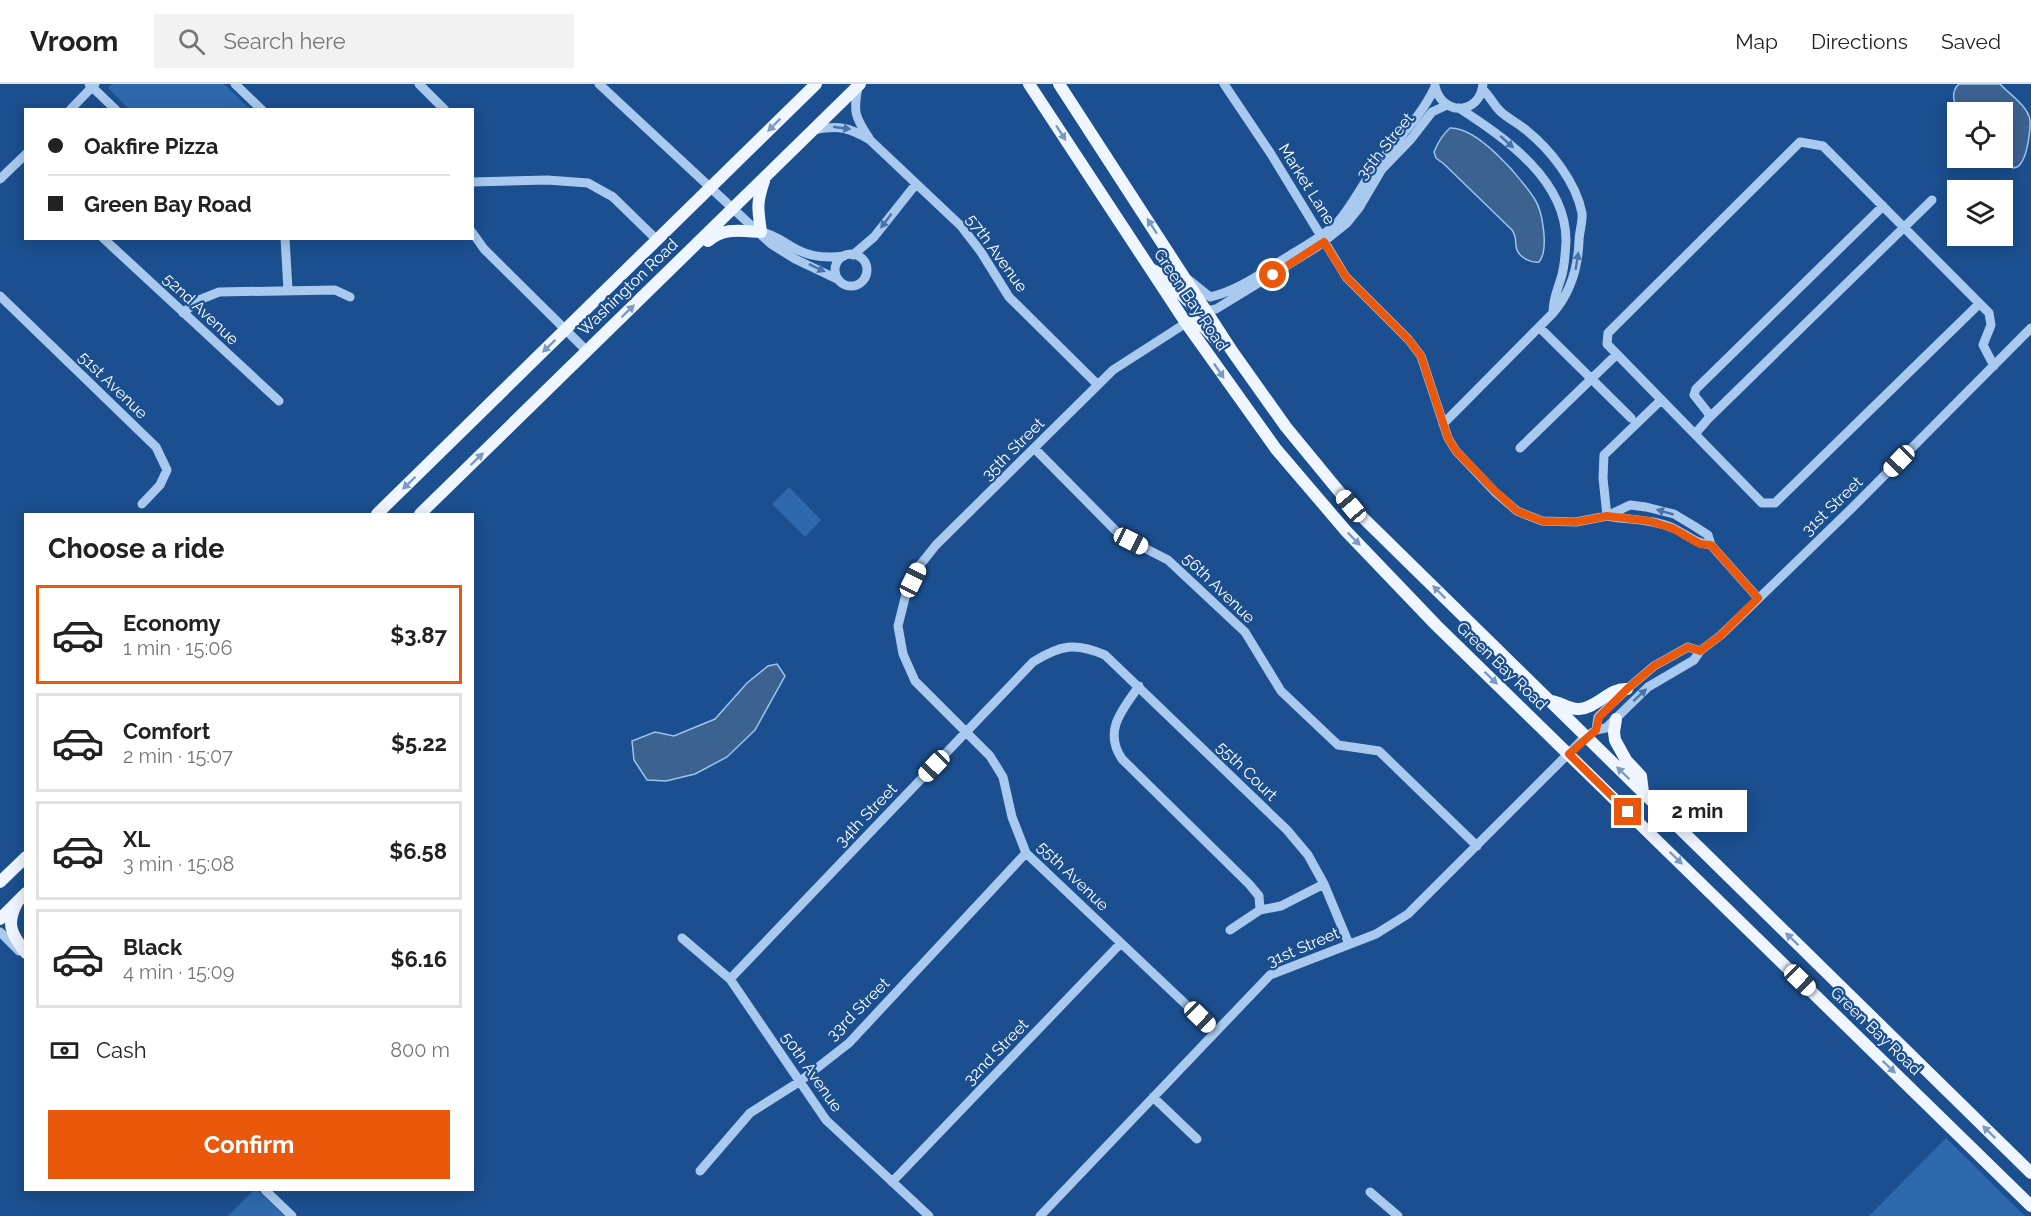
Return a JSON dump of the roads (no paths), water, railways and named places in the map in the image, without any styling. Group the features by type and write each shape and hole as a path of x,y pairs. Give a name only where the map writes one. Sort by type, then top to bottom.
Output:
{"main road":[{"name":"Washington Road","path":"378,513 816,84"},
{"name":"Washington Road","path":"421,513 765,178 858,84"},
{"name":"Green Bay Road","path":"1029,84 1186,323 1276,449 1346,531 1436,625 2031,1206"},
{"name":"Green Bay Road","path":"1060,85 1232,351 1286,427 1351,506 1549,701 1590,733 1643,793 2031,1173"},
{"path":"669,271 690,258 716,235 733,230 761,232 757,205 765,178"},
{"path":"1152,270 1168,279 1191,305 1205,311"},
{"path":"1186,323 1197,320 1217,342 1232,351"},
{"path":"1549,701 1560,702 1571,708 1579,709 1619,688 1627,689"},
{"path":"1616,719 1615,740 1626,760 1641,776 1643,793"},
{"path":"0,882 24,859"},
{"path":"0,919 22,897"},
{"path":"22,897 11,915 10,926 24,951"}],"street":[{"path":"236,84 260,108"},
{"path":"419,84 443,108"},
{"path":"599,84 732,209 761,232 771,244 785,253 847,285 861,283 866,275 866,265 874,237"},
{"name":"57th Avenue","path":"858,84 854,111 870,140"},
{"name":"Market Lane","path":"1224,84 1271,154 1346,277 1408,339 1421,356 1448,438 1456,451 1480,478 1517,511 1542,521 1576,522 1607,516 1630,506 1646,507 1674,514 1708,535 1711,545 1758,598"},
{"path":"72,108 92,85 114,108"},
{"path":"1443,424 1512,357 1566,297 1578,259 1582,215 1562,170 1528,132 1499,110 1483,85 1474,103 1458,108"},
{"path":"1435,86 1437,94 1447,105 1458,108 1498,134 1513,148 1546,183 1557,201 1564,218 1566,240 1562,278 1553,298 1553,313"},
{"name":"35th Street","path":"1184,276 1210,297 1222,295 1323,239 1348,209 1376,165 1428,104 1435,86"},
{"name":"35th Street","path":"1205,311 1216,309 1323,239 1353,216 1382,169 1411,139 1432,112 1447,105"},
{"name":"57th Avenue","path":"811,131 833,126 855,130 870,140 970,236 1009,297 1098,385"},
{"path":"1979,304 1775,503 1762,503 1606,344 1608,333 1800,142 1823,146 1989,313 1991,325 1983,345 1994,366"},
{"path":"0,179 23,160"},
{"path":"474,182 547,180 588,183 613,197 657,240"},
{"path":"839,280 836,267 848,255 874,237 916,184"},
{"path":"1695,434 1932,200"},
{"path":"1708,419 1709,414 1694,395 1696,389 1883,206"},
{"path":"761,232 771,234 808,254 829,258 848,255 861,258 866,265"},
{"path":"474,235 484,249 587,351"},
{"name":"52nd Avenue","path":"105,240 279,401"},
{"path":"285,240 288,290"},
{"path":"183,313 199,300 219,292 336,290 350,297"},
{"name":"51st Avenue","path":"0,296 156,447 167,470 160,485 142,504"},
{"name":"35th Street","path":"898,626 906,594 922,563 936,545 1113,370 1186,323"},
{"path":"1539,327 1631,418"},
{"name":"31st Street","path":"1590,733 1606,728 1648,687 1663,676 1694,660 1700,651 1721,635 1852,508 2031,328"},
{"path":"1520,448 1616,355"},
{"path":"1607,516 1602,478 1604,455 1660,401"},
{"name":"56th Avenue","path":"1035,449 1121,536 1168,560 1245,632 1281,691 1338,745 1379,751 1477,846"},
{"name":"Market Lane","path":"1607,516 1649,521 1672,528 1700,544 1711,545"},
{"name":"55th Avenue","path":"898,626 903,654 915,681 990,756 1003,777 1012,817 1026,854 1215,1032"},
{"name":"34th Street","path":"730,979 1034,662 1050,651 1072,646 1088,648"},
{"name":"31st Street","path":"1040,1216 1270,975 1376,934 1408,914 1590,733 1599,717 1627,689 1654,666 1688,647 1700,651"},
{"name":"55th Court","path":"1088,648 1105,655 1139,686 1287,830 1308,855 1324,884 1349,944"},
{"path":"1139,686 1114,728 1116,750 1165,803 1249,884 1258,896 1260,910"},
{"name":"33rd Street","path":"700,1171 750,1113 799,1082 849,1043 1026,854"},
{"path":"1230,930 1260,910 1281,906 1324,884"},
{"path":"0,932 24,953"},
{"name":"50th Avenue","path":"682,938 730,979 826,1120 928,1216"},
{"name":"32nd Street","path":"892,1182 1121,943"},
{"path":"1153,1097 1197,1139"},
{"path":"266,1191 292,1216"},
{"path":"1370,1192 1398,1216"}]}
